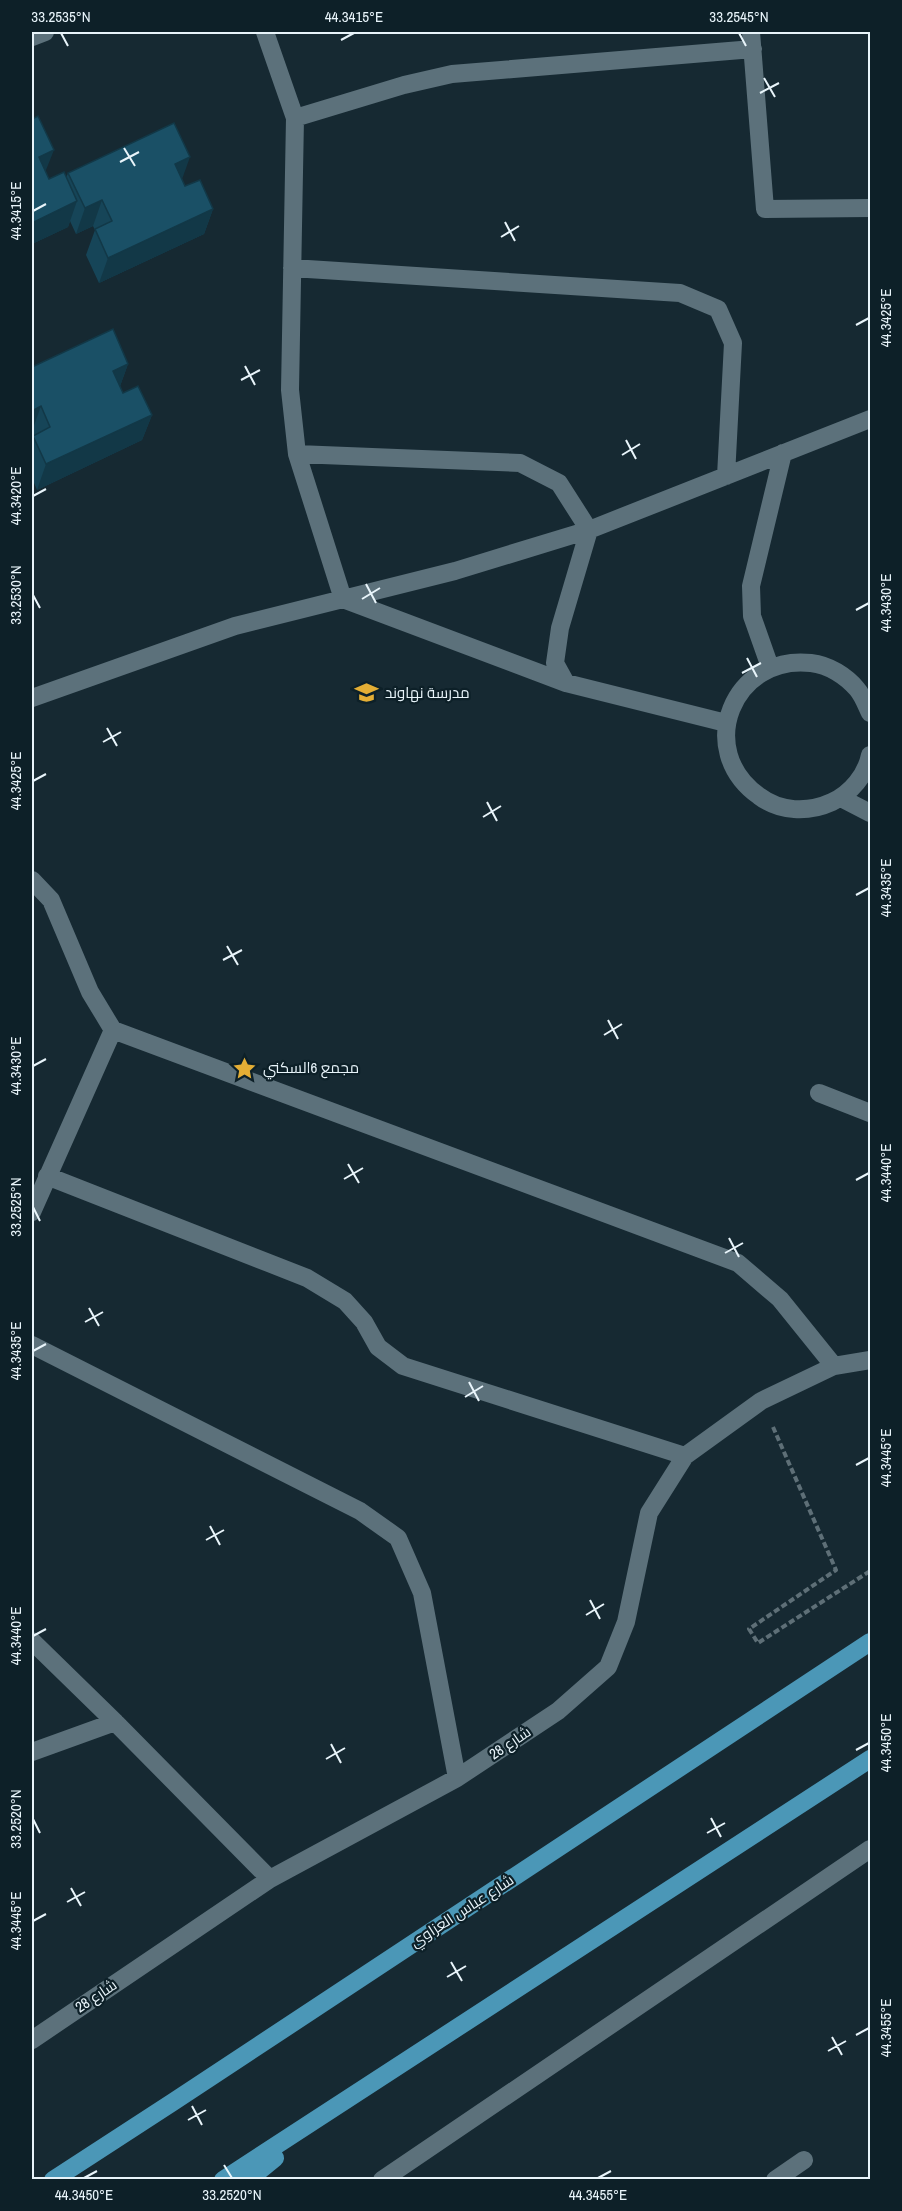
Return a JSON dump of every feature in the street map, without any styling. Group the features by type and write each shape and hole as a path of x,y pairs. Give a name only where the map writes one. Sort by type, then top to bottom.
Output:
{"main road":[{"name":"شارع عباس العزاوي","path":"53,2180 870,1642"},
{"path":"223,2180 870,1759"},
{"path":"248,2180 363,2089"}],"street":[{"path":"32,37 45,32"},
{"path":"266,32 295,118 290,390 297,454 343,599"},
{"path":"295,118 404,85 453,74 752,40 765,209 870,208"},
{"path":"292,268 680,293 718,309 733,343 726,476"},
{"path":"32,698 235,626 455,571 589,530 870,419"},
{"path":"770,667 752,616 751,586 783,453"},
{"path":"297,454 520,463 559,483 589,530 560,628 555,663 566,683"},
{"path":"343,599 566,683 726,723"},
{"path":"870,713 859,690 843,675 820,664 794,661 770,667 749,682 733,702 726,723 726,748 735,772 747,788 768,803 794,810 819,808 841,798 860,780 870,754"},
{"path":"841,798 870,813"},
{"path":"32,880 51,900 90,992 113,1030 738,1263 780,1299 834,1366"},
{"path":"32,1212 113,1030"},
{"path":"819,1093 870,1113"},
{"path":"47,1176 307,1278 345,1301 364,1322 378,1347 403,1366 685,1456"},
{"path":"32,1346 360,1511 398,1539 422,1593 457,1778"},
{"name":"شارع 28","path":"32,2040 270,1879 457,1778 558,1711 608,1667 626,1622 649,1513 685,1456 761,1401 834,1366 870,1360"},
{"path":"32,1641 270,1879"},
{"path":"32,1752 115,1722"},
{"path":"382,2180 870,1849"},
{"path":"774,2180 804,2160"}],"path":[{"path":"761,1401 837,1570 749,1629 758,1643 870,1571"}],"building":[{"path":"38,116 54,150 39,157 49,179 64,172 77,201 32,223 32,119"},
{"path":"174,123 190,157 175,164 185,186 200,180 213,209 108,258 95,229 112,221 102,200 85,208 68,173"},
{"path":"113,329 128,364 113,371 123,393 138,386 152,415 46,464 33,436 50,427 41,406 32,411 32,367"}],"place":[{"name":"مدرسة نهاوند","path":"367,693"},
{"name":"مجمع 6السكني","path":"245,1068"}]}
